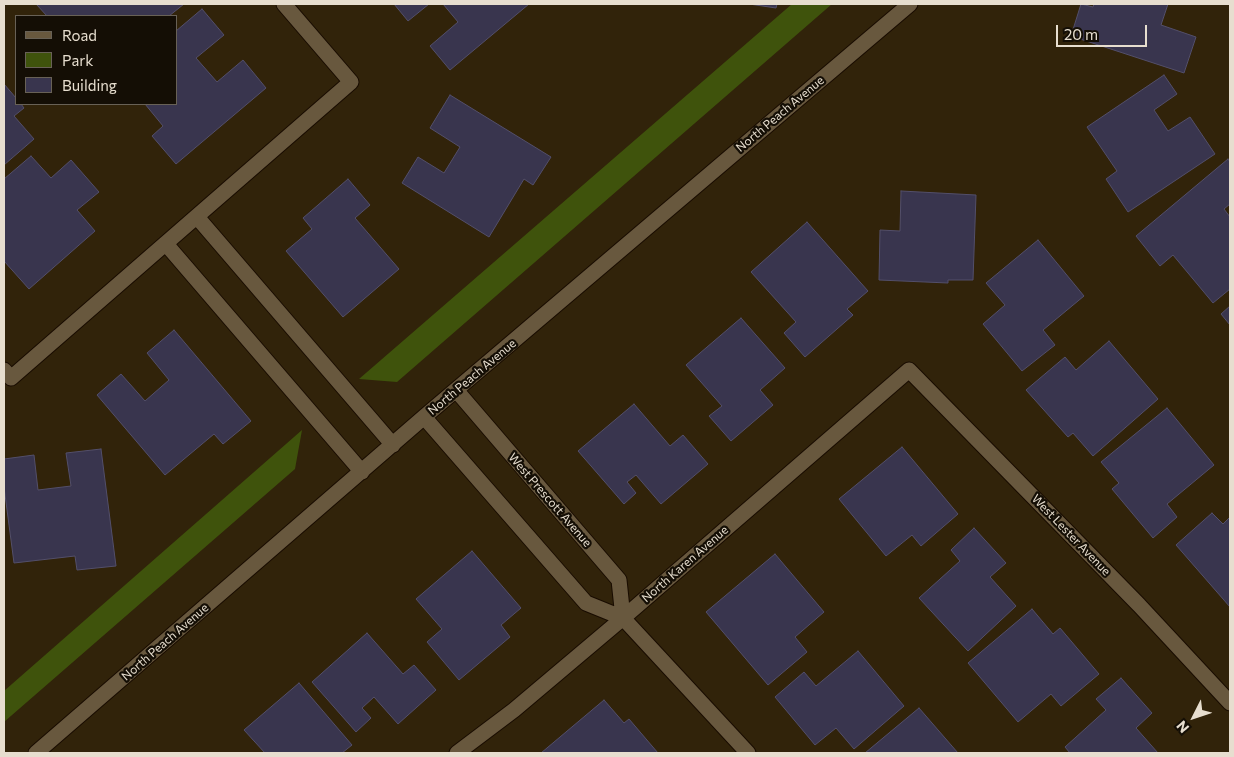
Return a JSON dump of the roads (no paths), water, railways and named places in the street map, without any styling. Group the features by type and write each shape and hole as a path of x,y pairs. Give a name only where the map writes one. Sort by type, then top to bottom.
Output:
{"street":[{"path":"7,374 166,244 351,82 284,4"},
{"name":"North Peach Avenue","path":"36,753 424,417 910,4"},
{"path":"197,217 393,444"},
{"path":"166,244 362,472"},
{"name":"North Karen Avenue","path":"457,753 514,710 623,618 909,370"},
{"name":"West Lester Avenue","path":"909,370 1139,605 1230,702"},
{"name":"West Prescott Avenue","path":"456,390 619,580 623,618"},
{"path":"424,417 586,604 623,618 748,753"}]}
